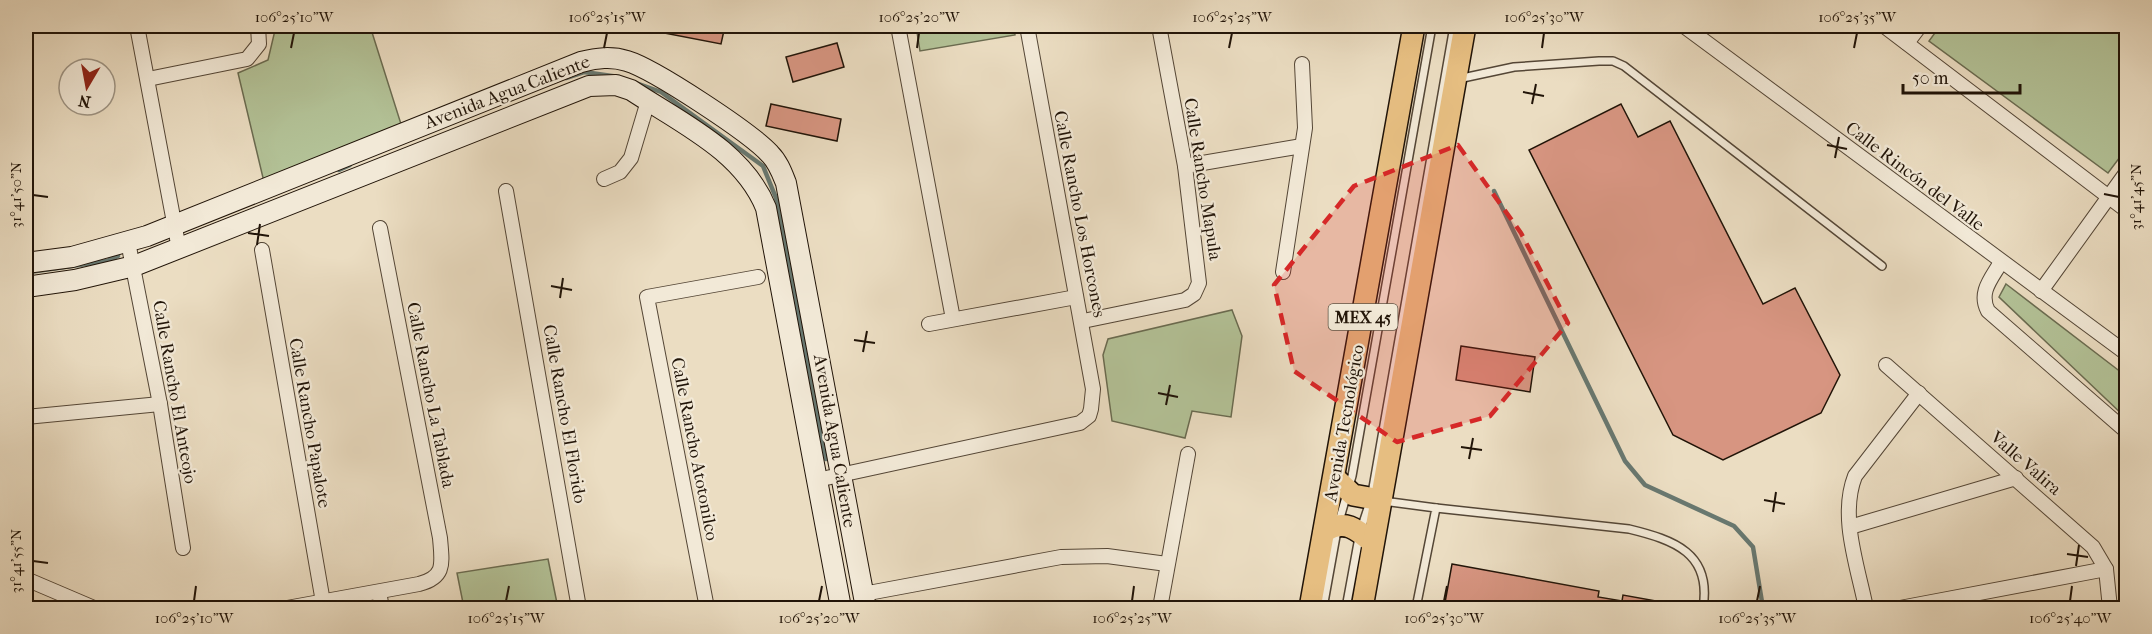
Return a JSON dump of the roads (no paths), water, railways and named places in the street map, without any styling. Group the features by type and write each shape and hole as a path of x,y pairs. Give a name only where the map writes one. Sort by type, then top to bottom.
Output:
{"main road":[{"name":"Avenida Tecnológico","path":"1310,609 1341,484 1414,26"},
{"name":"MEX 45","path":"1362,609 1366,538 1376,500 1465,26"},
{"path":"1341,484 1376,500"},
{"path":"1331,528 1350,526 1366,538"}],"street":[{"path":"137,26 178,249"},
{"path":"148,79 247,59 259,44 258,26"},
{"path":"898,26 953,319"},
{"name":"Calle Rancho Los Horcones","path":"841,474 1080,423 1089,416 1094,394 1083,321 1076,297 1027,26"},
{"name":"Calle Rancho Mapula","path":"1083,321 1185,300 1197,290 1200,274 1185,166 1159,26"},
{"name":"Calle Rincón del Valle","path":"1684,26 2127,353"},
{"path":"1884,26 2127,210"},
{"path":"1907,43 1920,26"},
{"name":"Avenida Agua Caliente","path":"26,263 72,257 128,242 557,70 601,58 629,61 652,72 753,140 770,154 786,183 865,602"},
{"path":"1283,272 1305,128 1302,64"},
{"name":"Avenida Agua Caliente","path":"26,287 75,280 134,266 590,86 616,85 631,90 729,155 753,182 760,194 775,246 841,609"},
{"path":"604,179 620,172 631,158 648,101"},
{"path":"367,146 377,170"},
{"path":"1185,166 1302,146"},
{"path":"2041,291 2127,173"},
{"name":"Calle Rancho El Florido","path":"506,191 579,609"},
{"name":"Calle Rancho La Tablada","path":"379,592 432,580 440,570 440,538 380,228"},
{"name":"Calle Rancho El Anteojo","path":"128,242 160,404 183,548"},
{"name":"Calle Rancho Papalote","path":"262,250 323,602"},
{"path":"2001,262 1984,289 1984,303 1988,310 2127,431"},
{"name":"Calle Rancho Atotonilco","path":"707,609 647,297 758,277"},
{"path":"929,324 1076,297"},
{"name":"Valle Valira","path":"1886,365 2087,541 2106,569 2110,609"},
{"path":"1866,609 1850,527 1848,503 1856,476 1919,393"},
{"path":"26,417 160,404"},
{"path":"1160,609 1188,454"},
{"path":"817,480 841,474"},
{"path":"1850,527 2016,478"},
{"path":"865,602 1061,557 1107,556 1167,564"},
{"path":"1900,609 2106,569"},
{"path":"26,579 94,609"},
{"path":"287,609 379,592 382,609"}],"lane":[{"path":"1341,484 1431,26"},
{"path":"1454,26 1376,500 1629,529 1660,536 1681,546 1695,561 1703,576 1705,596 1703,609"},
{"path":"1455,80 1514,66 1613,61 1624,66 1882,266"},
{"path":"1416,609 1436,508"},
{"path":"1323,609 1331,528"},
{"path":"1346,609 1366,538"}],"waterway":[{"path":"566,78 584,72 619,77"},
{"path":"636,83 661,92 763,166 776,198 826,459"},
{"path":"339,170 350,165"},
{"path":"1494,191 1625,461 1645,485 1734,526 1753,547 1763,608"},
{"path":"30,272 107,261 118,256"}]}
